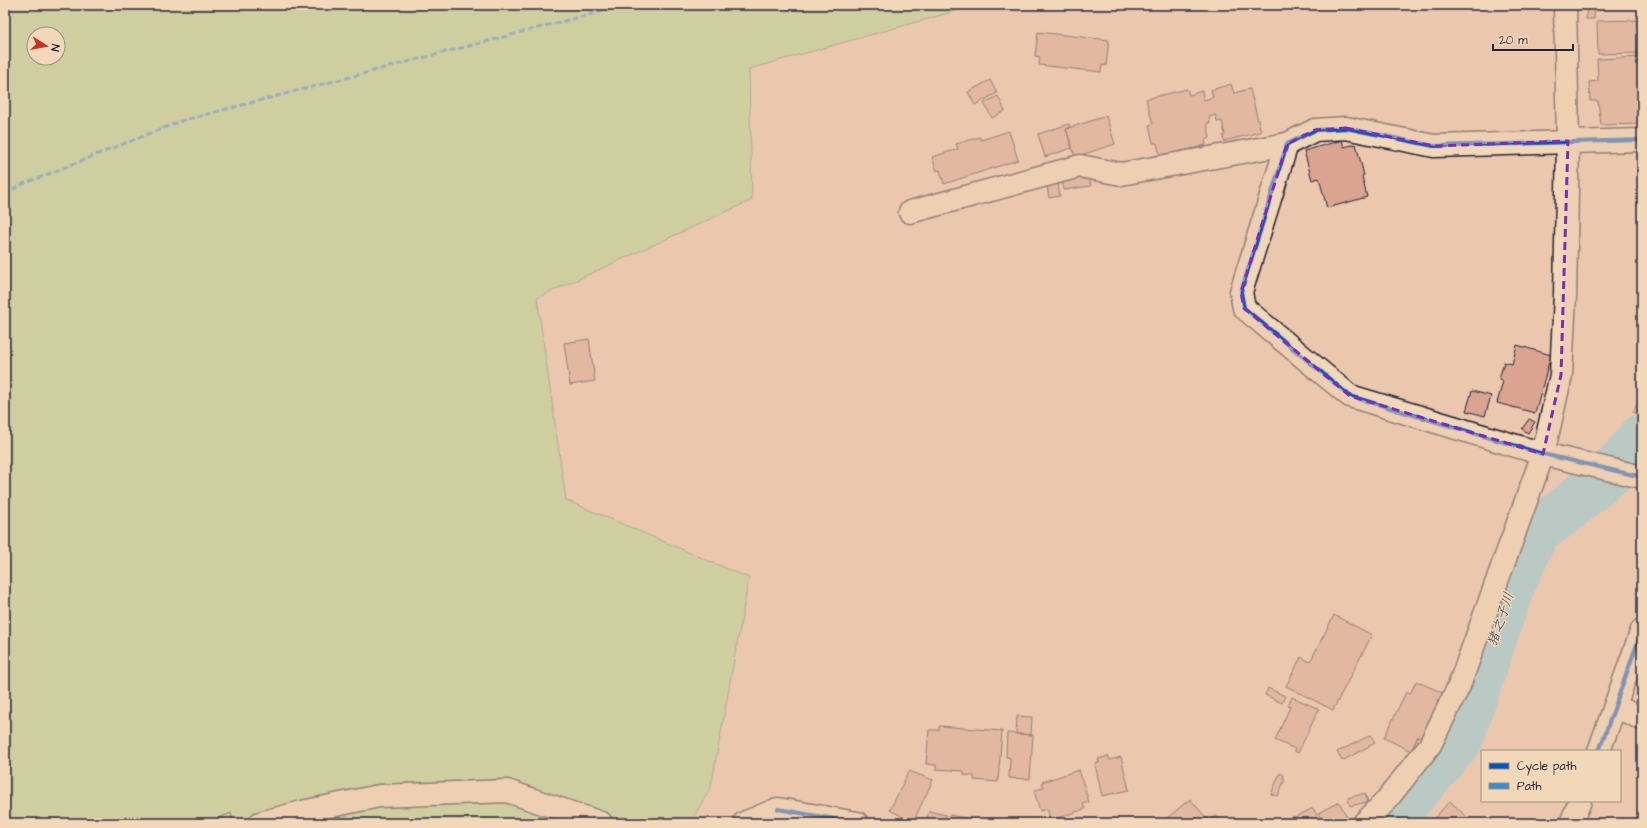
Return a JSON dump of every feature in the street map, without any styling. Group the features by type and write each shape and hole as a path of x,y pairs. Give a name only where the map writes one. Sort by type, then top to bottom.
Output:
{"street":[{"path":"1364,823 1385,802 1430,745 1459,686 1543,454 1561,375 1565,295 1568,141 1565,5"},
{"path":"910,212 1080,166 1121,174 1287,144 1315,130 1346,128 1434,146 1642,140"},
{"path":"1287,144 1241,292 1244,308 1350,396 1543,454 1601,466 1640,477"},
{"path":"1598,750 1642,630"},
{"path":"1615,706 1642,719"},
{"path":"260,823 302,812 379,796 507,791 601,823"},
{"path":"1571,823 1580,802"},
{"path":"744,823 778,809 857,823"}],"highlighted area":[{"path":"1346,128 1434,146 1568,141 1561,375 1543,454 1350,396 1244,308 1241,292 1287,144 1315,130"}],"green space":[{"path":"5,5 977,5 749,69 752,200 537,298 566,500 749,578 711,787 690,823 5,823"}],"building":[{"path":"1587,5 1595,5 1594,19 1586,19"},
{"path":"1636,20 1637,29 1642,29 1642,53 1598,54 1597,21"},
{"path":"1038,32 1109,40 1106,66 1102,65 1101,72 1039,65 1040,57 1035,56"},
{"path":"1642,57 1642,124 1601,125 1598,101 1590,101 1589,82 1598,81 1597,59"},
{"path":"990,80 997,93 975,105 968,92"},
{"path":"1231,84 1234,93 1250,89 1261,132 1224,141 1223,136 1225,135 1222,121 1217,122 1216,115 1209,117 1210,123 1207,123 1210,138 1205,140 1206,145 1160,157 1157,143 1153,143 1149,125 1153,124 1146,99 1187,89 1189,95 1202,91 1204,100 1213,97 1211,90"},
{"path":"998,96 1005,111 992,118 984,103"},
{"path":"1106,116 1115,144 1075,157 1066,129"},
{"path":"1069,124 1070,128 1066,129 1072,148 1045,157 1038,134"},
{"path":"1009,131 1018,160 944,184 940,170 937,171 932,157 958,149 956,144 980,137 981,140"},
{"path":"1342,140 1344,147 1356,144 1364,175 1362,176 1367,197 1327,208 1319,178 1312,180 1304,151"},
{"path":"1089,175 1091,186 1064,190 1062,180"},
{"path":"1057,178 1060,196 1049,198 1046,180"},
{"path":"589,339 595,381 570,385 564,343"},
{"path":"1517,345 1551,355 1535,413 1497,403 1503,381 1499,379 1504,362 1512,364"},
{"path":"1472,391 1491,396 1485,416 1466,411"},
{"path":"1640,399 1642,400 1640,416 1633,412"},
{"path":"1529,419 1535,422 1528,433 1522,429"},
{"path":"1334,615 1372,635 1333,710 1286,686 1301,657 1310,662"},
{"path":"1416,681 1443,693 1422,737 1418,736 1411,751 1384,738 1406,692 1410,694"},
{"path":"1268,688 1285,696 1282,703 1265,695"},
{"path":"1292,697 1319,709 1298,753 1294,751 1295,749 1275,740 1290,707 1288,706"},
{"path":"1017,716 1032,717 1031,735 1016,734"},
{"path":"939,726 1002,731 998,782 974,780 974,776 964,775 964,771 936,769 936,765 926,764 929,730 939,730"},
{"path":"1007,733 1033,735 1030,779 1009,778 1010,758 1006,757"},
{"path":"1371,735 1375,743 1342,761 1337,752"},
{"path":"1108,756 1110,760 1121,757 1129,790 1102,796 1095,764 1099,763 1098,759"},
{"path":"1079,770 1089,802 1083,804 1085,809 1051,820 1047,809 1040,811 1034,791 1044,787 1042,782"},
{"path":"909,771 933,780 913,822 890,810"},
{"path":"1280,773 1284,775 1283,778 1285,779 1278,796 1271,794"},
{"path":"1365,793 1368,802 1350,806 1348,798"},
{"path":"1190,799 1209,821 1216,815 1222,823 1161,823"},
{"path":"1450,801 1471,821 1469,823 1430,823"},
{"path":"1339,802 1349,821 1346,823 1324,823 1318,813"},
{"path":"1313,808 1321,823 1280,823 1294,816 1295,817"},
{"path":"929,811 946,815 944,823 926,823"},
{"path":"231,813 234,823 217,823 216,819"},
{"path":"949,815 971,819 971,823 948,823"}],"waterway":[{"name":"猪之子川","path":"1388,823 1459,740 1510,588 1536,531 1561,514 1621,463 1642,438"}],"marked path":[{"path":"5,194 23,184 181,121 626,5"}],"cycle path":[{"path":"1642,140 1434,146 1346,128 1315,130 1287,144 1241,292 1244,308 1350,396 1543,454 1642,477"},
{"path":"1599,750 1642,630"},
{"path":"778,809 857,823"}]}
